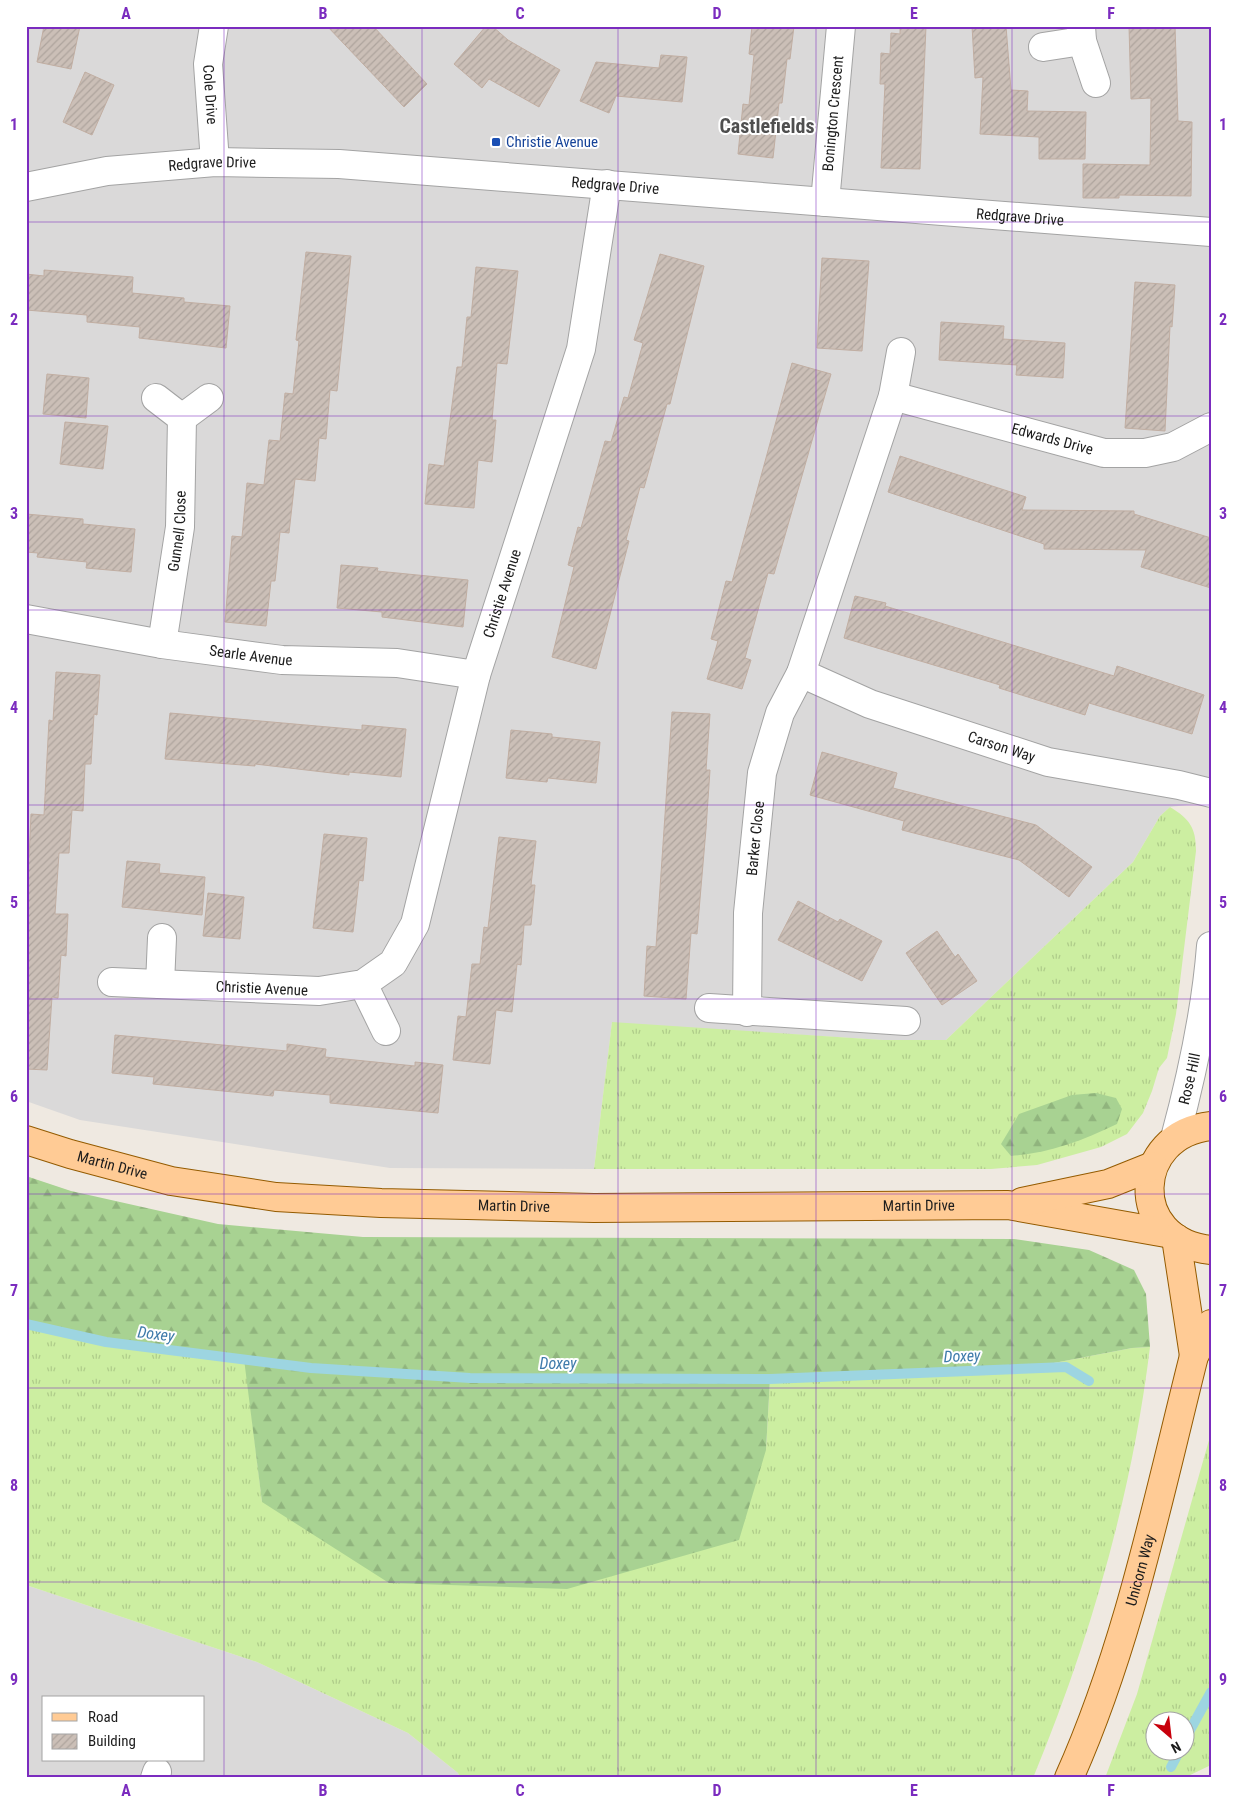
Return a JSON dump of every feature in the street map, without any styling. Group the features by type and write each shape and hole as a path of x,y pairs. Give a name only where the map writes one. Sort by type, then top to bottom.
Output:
{"main road":[{"path":"1171,1236 1153,1212 1148,1187 1154,1166 1175,1138 1196,1128 1211,1126"},
{"name":"Martin Drive","path":"26,1140 171,1181 276,1197 381,1204 594,1208 1008,1204 1108,1184 1154,1166"},
{"name":"Martin Drive","path":"1008,1204 1171,1236 1186,1245 1211,1250"},
{"name":"Unicorn Way","path":"1171,1236 1194,1356"},
{"name":"Unicorn Way","path":"1069,1778 1082,1747 1134,1597 1194,1356 1211,1324"}],"street":[{"name":"Cole Drive","path":"214,26 208,64 215,162"},
{"name":"Bonington Crescent","path":"825,202 841,26"},
{"path":"1043,47 1081,34 1096,83"},
{"name":"Redgrave Drive","path":"26,187 107,171 215,162 339,164 1209,230"},
{"name":"Christie Avenue","path":"112,982 319,991 364,984 393,963 415,924 476,675 581,349 607,184"},
{"path":"800,673 893,396 901,352"},
{"name":"Edwards Drive","path":"893,396 1104,453 1145,454 1173,446 1211,427"},
{"path":"156,398 182,418 209,398"},
{"name":"Gunnell Close","path":"162,644 180,527 182,418"},
{"name":"Searle Avenue","path":"26,619 162,644 282,660 397,664 476,675"},
{"name":"Carson Way","path":"800,673 870,704 1048,762 1179,784 1211,792"},
{"name":"Barker Close","path":"747,1012 748,913 762,772 780,713 800,673"},
{"path":"160,984 162,938"},
{"name":"Rose Hill","path":"1175,1138 1209,997 1211,946"},
{"path":"364,984 386,1031"},
{"path":"709,1008 906,1021"}],"shaded area":[{"name":"Castlefields","path":"26,26 1211,26 1211,802 1170,807 1160,816 1133,862 946,1040 883,1040 612,1023 594,1169 390,1168 80,1120 26,1101"},
{"path":"26,1585 257,1662 408,1733 458,1773 460,1778 26,1778"}],"green space":[{"path":"1170,807 1187,820 1193,830 1196,851 1176,1014 1167,1058 1159,1068 1143,1113 1127,1134 1101,1147 1037,1165 991,1169 594,1169 612,1022 883,1040 946,1040 1133,862 1160,816"},
{"path":"1096,1093 1116,1098 1122,1109 1117,1124 1078,1141 1039,1152 1011,1156 1001,1144 1019,1114 1072,1095"},
{"path":"26,1176 71,1191 218,1224 363,1237 1014,1239 1089,1250 1134,1270 1146,1294 1150,1347 1132,1348 991,1375 770,1379 766,1450 739,1540 567,1589 389,1583 262,1502 244,1359 106,1342 26,1324"},
{"path":"26,1324 106,1342 245,1359 262,1502 766,1450 770,1379 991,1375 1132,1348 1150,1347 1132,1457 1106,1566 1073,1673 1033,1778 460,1778 458,1773 408,1733 257,1662 26,1585"},
{"path":"1211,1433 1211,1765 1184,1778 1105,1778 1137,1694"}],"building":[{"path":"44,26 80,26 71,69 37,62"},
{"path":"327,26 373,26 427,84 404,107"},
{"path":"486,26 492,26 508,40 560,70 539,107 489,79 482,88 454,64"},
{"path":"752,26 794,26 790,59 787,59 782,103 779,103 773,158 738,154 743,104 749,105 754,55 749,54"},
{"path":"900,26 926,26 920,169 881,168 885,84 880,84 881,53 890,54 891,33 900,34"},
{"path":"972,26 1006,26 1011,90 1028,91 1027,111 1086,112 1085,159 1039,159 1039,137 980,134 983,77 975,78"},
{"path":"1129,26 1175,26 1178,121 1192,122 1191,196 1119,195 1119,198 1083,198 1083,164 1150,165 1151,98 1131,99"},
{"path":"661,55 687,57 682,102 616,96 609,113 580,101 596,62 659,68"},
{"path":"85,72 114,85 92,135 63,122"},
{"path":"306,252 351,256 337,391 330,390 326,439 319,438 315,481 295,479 289,533 280,532 275,581 271,581 266,626 225,622 232,536 242,537 247,483 264,485 269,440 280,441 285,393 293,394 299,341 296,340"},
{"path":"660,254 704,266 670,404 667,404 644,488 640,487 626,540 629,541 596,669 552,657 574,567 568,565 578,527 581,528 605,441 611,442 624,397 628,398 643,343 634,340"},
{"path":"822,258 869,261 862,351 817,348"},
{"path":"476,267 518,271 507,364 497,363 492,420 496,420 492,462 478,460 474,508 425,504 429,464 444,466 457,367 462,367 467,317 471,317"},
{"path":"44,270 133,277 132,293 184,298 184,302 230,306 226,348 139,338 140,327 87,322 87,315 26,310 26,274 44,276"},
{"path":"1135,282 1175,285 1172,327 1170,326 1165,431 1125,428"},
{"path":"941,322 1004,326 1003,339 1065,343 1063,378 1016,375 1017,365 939,360"},
{"path":"792,363 831,374 774,574 768,573 745,658 751,660 742,689 707,679 718,641 711,639 726,581 732,582"},
{"path":"47,374 89,378 86,418 43,414"},
{"path":"65,422 108,426 103,469 60,464"},
{"path":"900,456 1026,497 1022,510 1134,511 1134,514 1211,538 1211,588 1141,567 1146,550 1044,549 1044,544 888,492"},
{"path":"26,514 83,519 83,524 135,529 131,572 86,568 87,562 37,557 38,553 26,552"},
{"path":"341,565 378,568 377,571 468,580 463,627 382,617 382,612 337,608"},
{"path":"855,596 886,603 885,606 1114,676 1117,666 1204,695 1192,734 1089,703 1085,715 999,688 1000,685 844,638"},
{"path":"56,672 100,675 97,715 94,714 91,764 85,764 83,811 72,810 69,853 59,853 55,914 68,914 66,956 61,955 58,998 52,997 47,1070 26,1069 26,858 29,858 31,814 44,815 49,720 53,721"},
{"path":"672,712 710,714 706,770 710,770 706,829 697,934 691,933 686,999 644,996 647,946 656,947"},
{"path":"170,713 362,730 362,725 406,729 401,777 349,772 349,775 255,764 255,766 165,759"},
{"path":"511,730 552,734 552,737 600,742 596,783 548,778 547,782 506,778"},
{"path":"822,752 897,773 893,788 1036,825 1092,867 1069,897 1019,860 902,830 904,821 810,795"},
{"path":"324,834 367,838 363,881 359,880 353,932 313,928"},
{"path":"499,837 536,841 531,885 535,885 531,925 524,925 521,965 517,964 512,1012 496,1010 490,1064 453,1060 458,1016 466,1017 472,964 480,964 484,927 488,928"},
{"path":"127,861 160,864 159,873 205,877 202,915 122,907"},
{"path":"208,893 244,897 240,939 203,936"},
{"path":"798,901 838,922 840,919 882,941 862,981 778,940"},
{"path":"937,931 955,957 958,954 977,981 942,1005 906,953"},
{"path":"115,1035 287,1051 287,1044 326,1049 325,1057 415,1066 415,1062 443,1065 438,1113 330,1103 330,1095 274,1090 273,1096 153,1084 154,1077 112,1073"}],"waterway":[{"name":"Doxey","path":"26,1324 106,1342 311,1368 470,1378 770,1379 1066,1367 1089,1381"},
{"name":"Doxey","path":"1194,1723 1211,1692"},
{"name":"Doxey","path":"1171,1767 1174,1762"}],"place":[{"name":"Christie Avenue","path":"496,142"}],"district":[{"name":"Castlefields","path":"767,126"}]}
